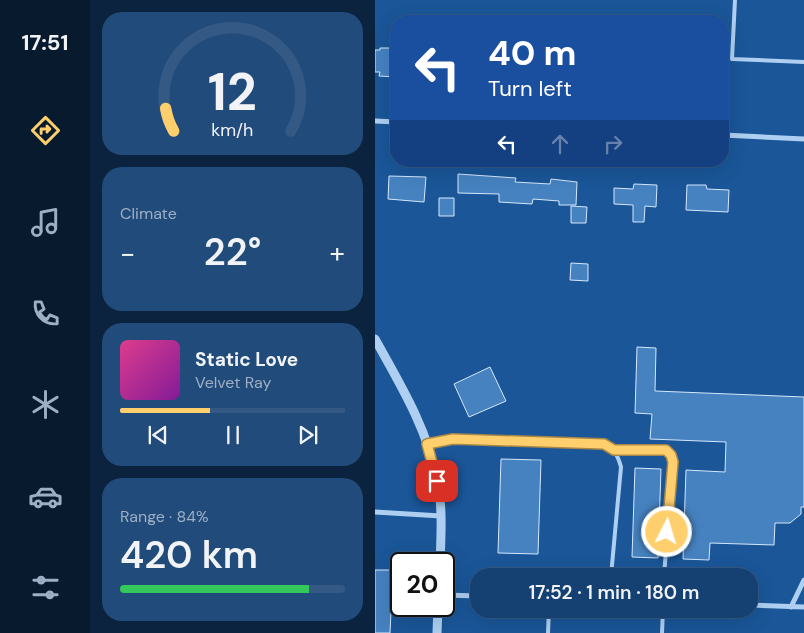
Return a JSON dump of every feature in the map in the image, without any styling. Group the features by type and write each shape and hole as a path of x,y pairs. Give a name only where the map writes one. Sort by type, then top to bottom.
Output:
{"street":[{"path":"375,121 390,122"},
{"path":"729,135 804,138"},
{"path":"375,339 410,402 427,444 437,481 441,516 440,552"},
{"path":"375,512 441,516"},
{"path":"791,607 804,580"},
{"path":"455,595 470,596"},
{"path":"758,605 804,607"},
{"path":"437,633 438,617"}],"lane":[{"path":"735,0 732,59 804,62"},
{"path":"427,444 453,439 604,444 614,450 618,456 621,468 612,568"},
{"path":"614,450 666,450 671,455 673,462 665,568"},
{"path":"548,633 549,618"},
{"path":"662,633 663,618"}],"building":[{"path":"380,48 390,48 390,77 379,76 380,72 375,72 375,50 380,50"},
{"path":"458,174 516,178 515,182 550,184 551,179 577,182 576,205 559,205 559,201 533,199 532,204 499,202 499,194 458,193"},
{"path":"389,176 426,177 424,202 388,199"},
{"path":"634,184 657,185 656,207 645,206 644,222 633,222 633,205 614,204 614,188 633,189"},
{"path":"687,185 706,185 707,189 729,190 728,212 686,210"},
{"path":"439,198 454,198 454,216 439,216"},
{"path":"571,206 587,207 586,223 571,223"},
{"path":"571,263 588,264 588,281 570,280"},
{"path":"637,347 656,348 655,391 804,397 804,507 801,507 801,514 790,523 775,523 774,545 710,543 709,560 683,559 686,470 725,472 726,442 650,439 652,414 635,413"},
{"path":"490,367 506,401 469,417 454,384"},
{"path":"501,459 541,460 538,554 498,553"},
{"path":"635,468 661,469 658,558 632,557"},
{"path":"375,570 390,570 390,633 375,633"}],"route":[{"path":"437,481 427,444 453,439 604,444 614,450 666,450 671,455 673,462 667,532"}]}
